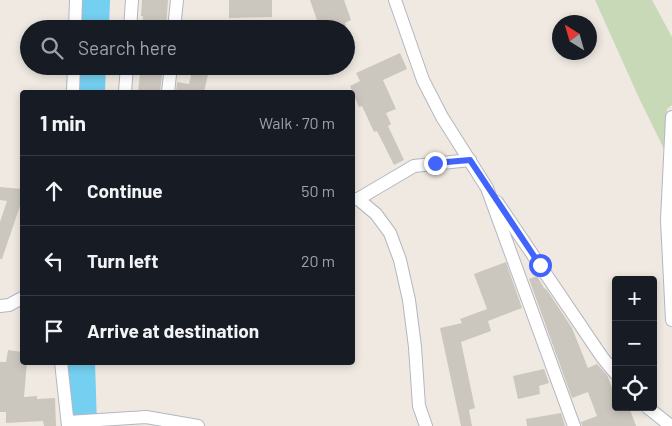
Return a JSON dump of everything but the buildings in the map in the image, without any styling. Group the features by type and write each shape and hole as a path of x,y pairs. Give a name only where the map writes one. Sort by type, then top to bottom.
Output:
{"street":[{"path":"75,20 76,0"},
{"path":"131,20 132,0"},
{"path":"175,20 178,0"},
{"path":"395,0 423,80 442,117 487,188 602,358 612,369"},
{"path":"72,90 73,75"},
{"path":"125,90 126,75"},
{"path":"168,90 170,75"},
{"path":"672,117 667,220 672,320"},
{"path":"426,426 419,406 414,338 409,300 400,260 390,233 376,214 355,199 414,166 470,160"},
{"path":"487,188 574,426"},
{"path":"3,304 20,299"},
{"path":"61,365 68,424 146,417 198,426"},
{"path":"652,411 671,426"}],"green space":[{"path":"595,0 652,0 672,37 672,105 667,109 665,151 639,98"}],"waterway":[{"path":"95,20 96,0"},
{"path":"91,90 92,75"},
{"path":"81,365 83,426"}],"route":[{"path":"435,163 470,160 540,265"}]}
